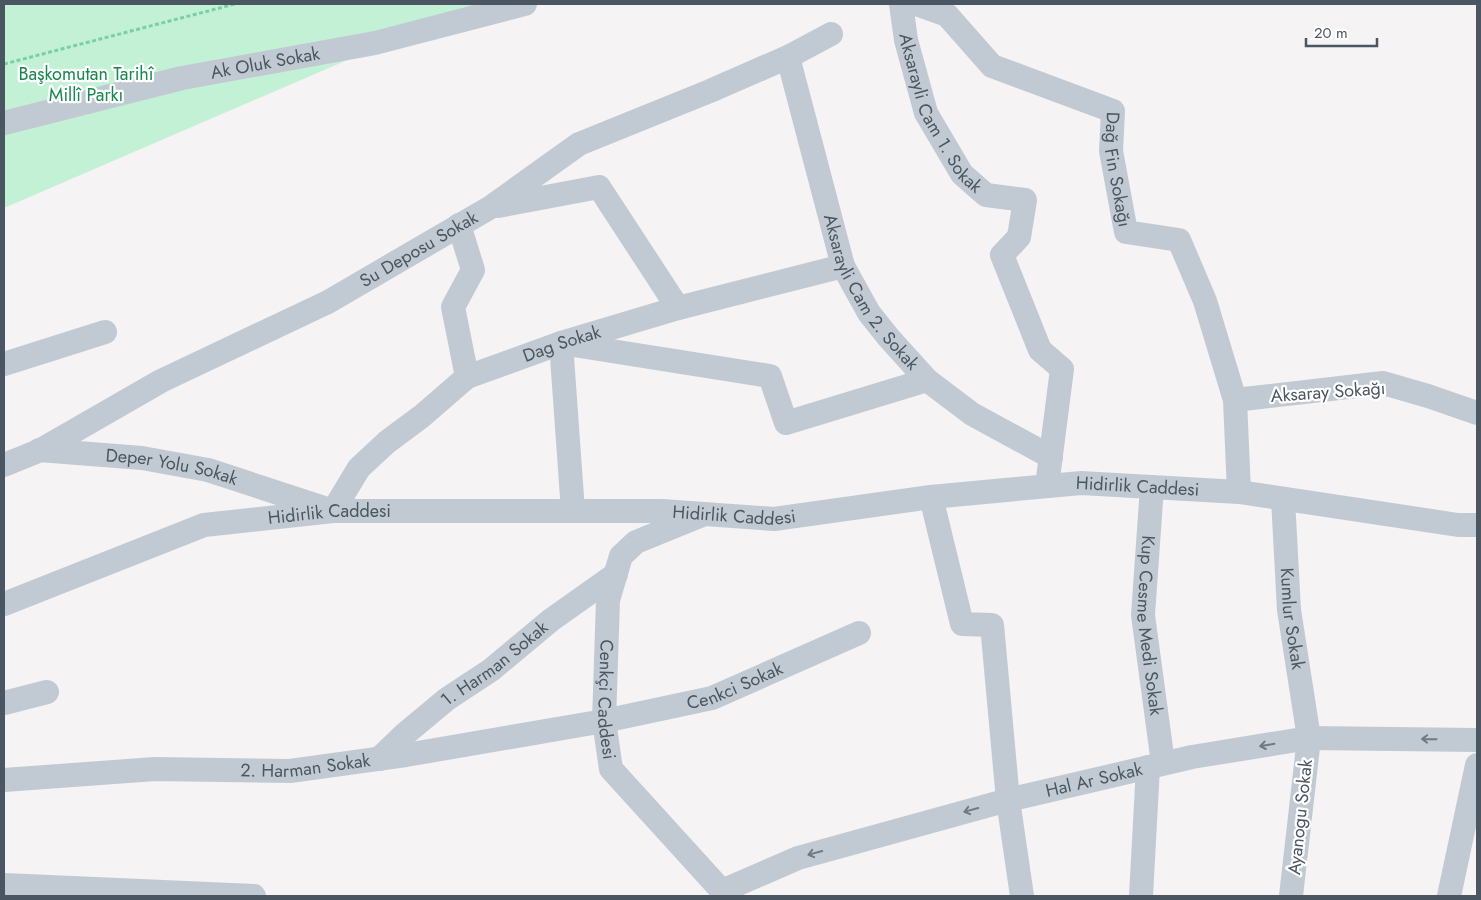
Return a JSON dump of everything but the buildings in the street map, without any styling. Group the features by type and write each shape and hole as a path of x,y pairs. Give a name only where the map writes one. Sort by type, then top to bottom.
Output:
{"street":[{"name":"Ak Oluk Sokak","path":"4,122 182,78 375,43 525,4"},
{"name":"Aksarayli Cam 1. Sokak","path":"901,4 906,40 926,113 962,174 986,195 1025,200 1019,237 1002,255 1040,350 1062,369 1047,486"},
{"name":"Dağ Fin Sokağı","path":"916,4 947,15 992,66 1113,111 1111,150 1126,232 1179,240 1205,301 1235,400 1239,492"},
{"name":"Su Deposu Sokak","path":"4,465 41,450 161,381 328,302 491,207 579,144 788,57 831,34"},
{"name":"Aksarayli Cam 2. Sokak","path":"788,57 842,266 870,313 889,338 927,380 972,414 1052,457"},
{"path":"491,207 599,187 678,308"},
{"path":"459,225 473,270 453,306 467,377"},
{"name":"Dag Sokak","path":"333,511 359,468 387,442 422,416 467,377 561,343 678,308 842,266"},
{"path":"4,364 105,332"},
{"path":"573,511 561,343 770,376 786,423 927,380"},
{"name":"Aksaray Sokağı","path":"1235,400 1383,383 1428,396 1477,414"},
{"name":"Deper Yolu Sokak","path":"4,450 41,450 142,458 208,470 333,511"},
{"name":"Hidirlik Caddesi","path":"4,604 204,525 333,511 662,510 774,518 931,497 1081,483 1239,492 1458,525 1477,525"},
{"name":"Kup Cesme Medi Sokak","path":"1141,896 1156,765 1143,615 1152,487"},
{"path":"931,497 962,624 992,626 1008,800 1022,896"},
{"name":"Kumlur Sokak","path":"1283,499 1289,610 1309,738"},
{"name":"Cenkçi Caddesi","path":"706,514 664,529 636,542 621,556 608,600 604,721 611,769 723,894"},
{"name":"1. Harman Sokak","path":"379,759 405,734 447,699 491,670 551,620 616,574"},
{"name":"Cenkci Sokak","path":"604,721 712,698 859,633"},
{"path":"4,703 47,692"},
{"name":"2. Harman Sokak","path":"4,780 154,769 290,772 604,721"},
{"name":"Hal Ar Sokak","path":"723,894 798,858 1008,800 1192,756 1309,738 1477,740"},
{"name":"Ayanogu Sokak","path":"1291,896 1309,738"},
{"path":"1449,896 1477,765"},
{"path":"4,885 254,896"}],"path":[{"path":"4,64 235,4"}],"green space":[{"name":"Başkomutan Tarihî Millî Parkı","path":"4,4 477,4 4,208"}]}
